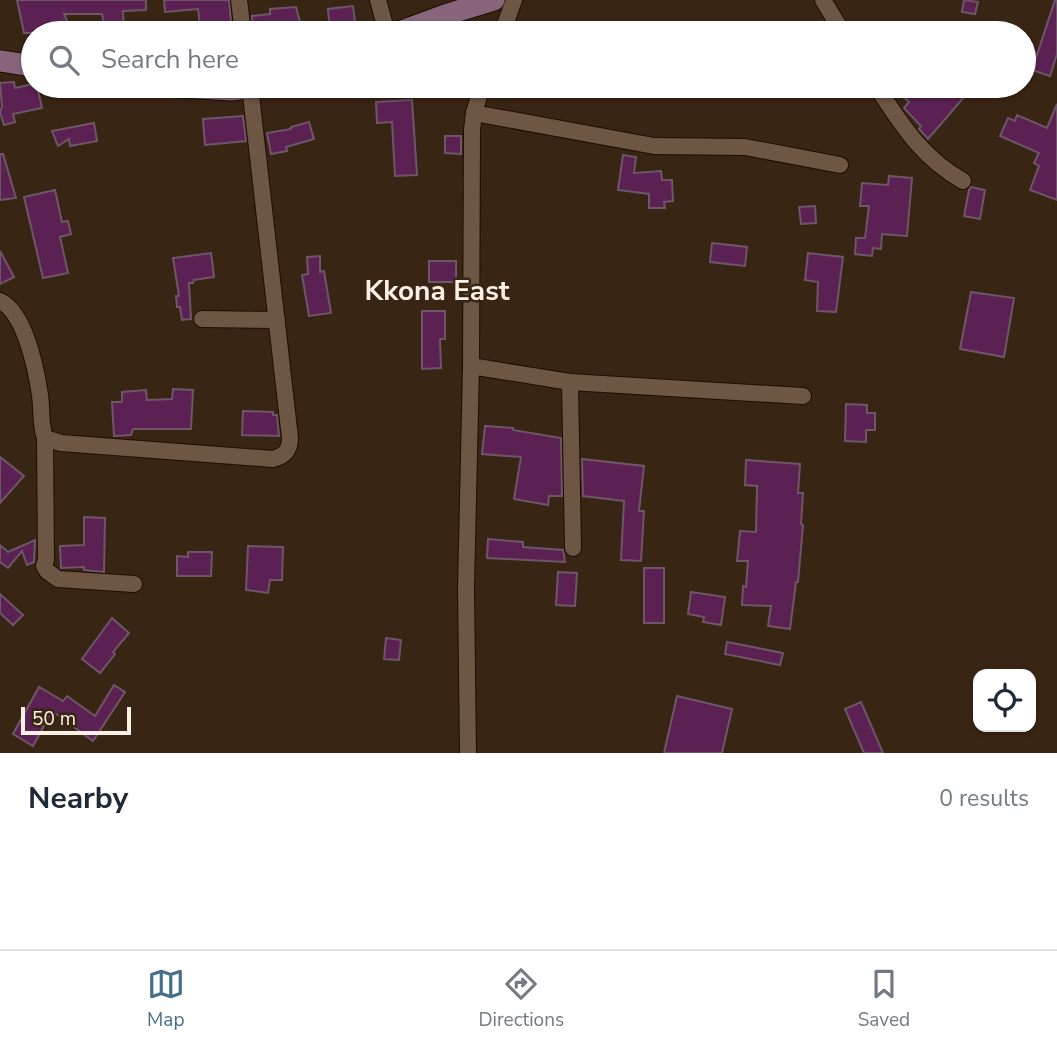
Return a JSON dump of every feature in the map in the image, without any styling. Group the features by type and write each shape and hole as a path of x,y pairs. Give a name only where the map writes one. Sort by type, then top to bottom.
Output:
{"street":[{"path":"239,0 242,21"},
{"path":"378,0 384,21"},
{"path":"429,21 494,0"},
{"path":"506,21 514,0"},
{"path":"822,0 835,21"},
{"path":"0,61 21,64"},
{"path":"45,438 61,443 273,458 280,457 290,446 256,98"},
{"path":"468,753 466,588 471,366 471,130 478,98"},
{"path":"884,98 920,149 944,171 963,181"},
{"path":"474,113 654,146 745,147 839,165"},
{"path":"0,301 6,304 19,321 30,351 40,396 45,438 44,566 58,579 134,584"},
{"path":"202,319 277,320"},
{"path":"471,366 570,382 803,396"},
{"path":"570,382 573,548"}],"building":[{"path":"17,0 146,0 146,10 123,11 123,21 103,21 102,14 64,14 67,21 21,21"},
{"path":"164,0 229,0 231,21 200,21 198,9 165,12"},
{"path":"964,0 978,2 975,14 962,12"},
{"path":"1057,0 1057,54 1050,76 1036,71 1036,58"},
{"path":"353,6 355,21 329,21 328,9"},
{"path":"296,7 300,21 252,21 252,16 270,14 270,9"},
{"path":"14,82 15,88 21,87 21,98 40,98 42,108 13,114 15,122 4,125 0,112 0,83"},
{"path":"905,98 963,98 928,139 919,129 921,126 904,108 909,102"},
{"path":"412,100 417,175 395,176 392,122 377,123 376,102"},
{"path":"1057,104 1057,200 1030,190 1039,166 1034,163 1039,153 1000,136 1008,118 1015,121 1017,115 1047,128"},
{"path":"243,116 246,141 205,145 203,119"},
{"path":"309,122 314,139 286,147 287,151 271,154 267,133 291,129"},
{"path":"94,123 97,141 70,146 69,139 58,146 52,131"},
{"path":"445,136 461,136 461,154 445,153"},
{"path":"0,154 3,154 16,198 0,200"},
{"path":"623,155 636,157 634,173 661,171 662,180 672,180 673,201 664,202 665,208 649,208 649,194 618,190"},
{"path":"889,176 912,178 907,236 882,234 881,249 873,248 872,256 855,254 856,238 865,238 869,206 860,206 862,183 888,185"},
{"path":"971,187 985,190 980,219 964,216"},
{"path":"55,190 62,222 68,221 71,234 60,237 68,273 43,278 24,197"},
{"path":"815,206 816,223 801,224 799,207"},
{"path":"712,243 747,247 745,266 710,262"},
{"path":"0,251 14,277 0,284"},
{"path":"211,253 214,277 189,283 191,319 182,320 180,307 177,307 176,296 179,296 173,258"},
{"path":"808,253 843,257 836,312 817,311 818,282 805,280"},
{"path":"320,256 320,272 324,271 331,313 309,316 302,275 308,274 307,257"},
{"path":"429,261 456,261 456,282 429,282"},
{"path":"971,292 1014,298 1004,357 960,349"},
{"path":"422,311 445,311 445,339 440,339 441,368 422,369"},
{"path":"173,389 193,390 191,429 133,429 131,435 114,436 112,402 122,402 122,392 146,390 147,400 172,399"},
{"path":"846,404 867,405 867,413 875,413 875,430 866,430 866,442 845,441"},
{"path":"243,411 273,412 273,415 277,415 279,436 242,435"},
{"path":"485,426 513,428 561,438 562,496 549,496 548,505 514,499 521,457 482,454"},
{"path":"0,457 24,476 0,503"},
{"path":"582,459 644,466 639,511 644,511 641,561 621,560 624,501 583,496"},
{"path":"746,460 800,464 798,493 803,493 803,525 798,582 790,629 768,626 771,606 742,605 748,561 737,561 740,531 756,532 757,486 745,485"},
{"path":"84,517 105,518 104,572 84,570 84,567 61,568 60,546 84,545"},
{"path":"488,539 523,542 523,547 563,550 565,562 487,558"},
{"path":"35,540 34,562 27,565 22,551 8,568 0,562 0,545 8,552"},
{"path":"248,546 283,547 282,580 270,580 268,593 246,590"},
{"path":"188,552 212,552 211,576 177,576 177,556 188,557"},
{"path":"644,568 664,568 664,623 644,623"},
{"path":"558,572 577,573 575,606 556,605"},
{"path":"691,592 725,597 721,625 703,622 704,617 688,614"},
{"path":"0,594 23,615 13,625 0,613"},
{"path":"112,618 129,633 100,673 82,659"},
{"path":"386,638 401,640 399,660 384,659"},
{"path":"727,642 783,653 780,665 725,654"},
{"path":"114,685 125,692 93,741 52,711 33,746 13,734 39,687 63,701 67,696 95,716"},
{"path":"677,696 732,709 722,753 664,753"},
{"path":"861,702 883,753 864,753 845,709"}],"district":[{"name":"Kkona East","path":"437,291"}]}
